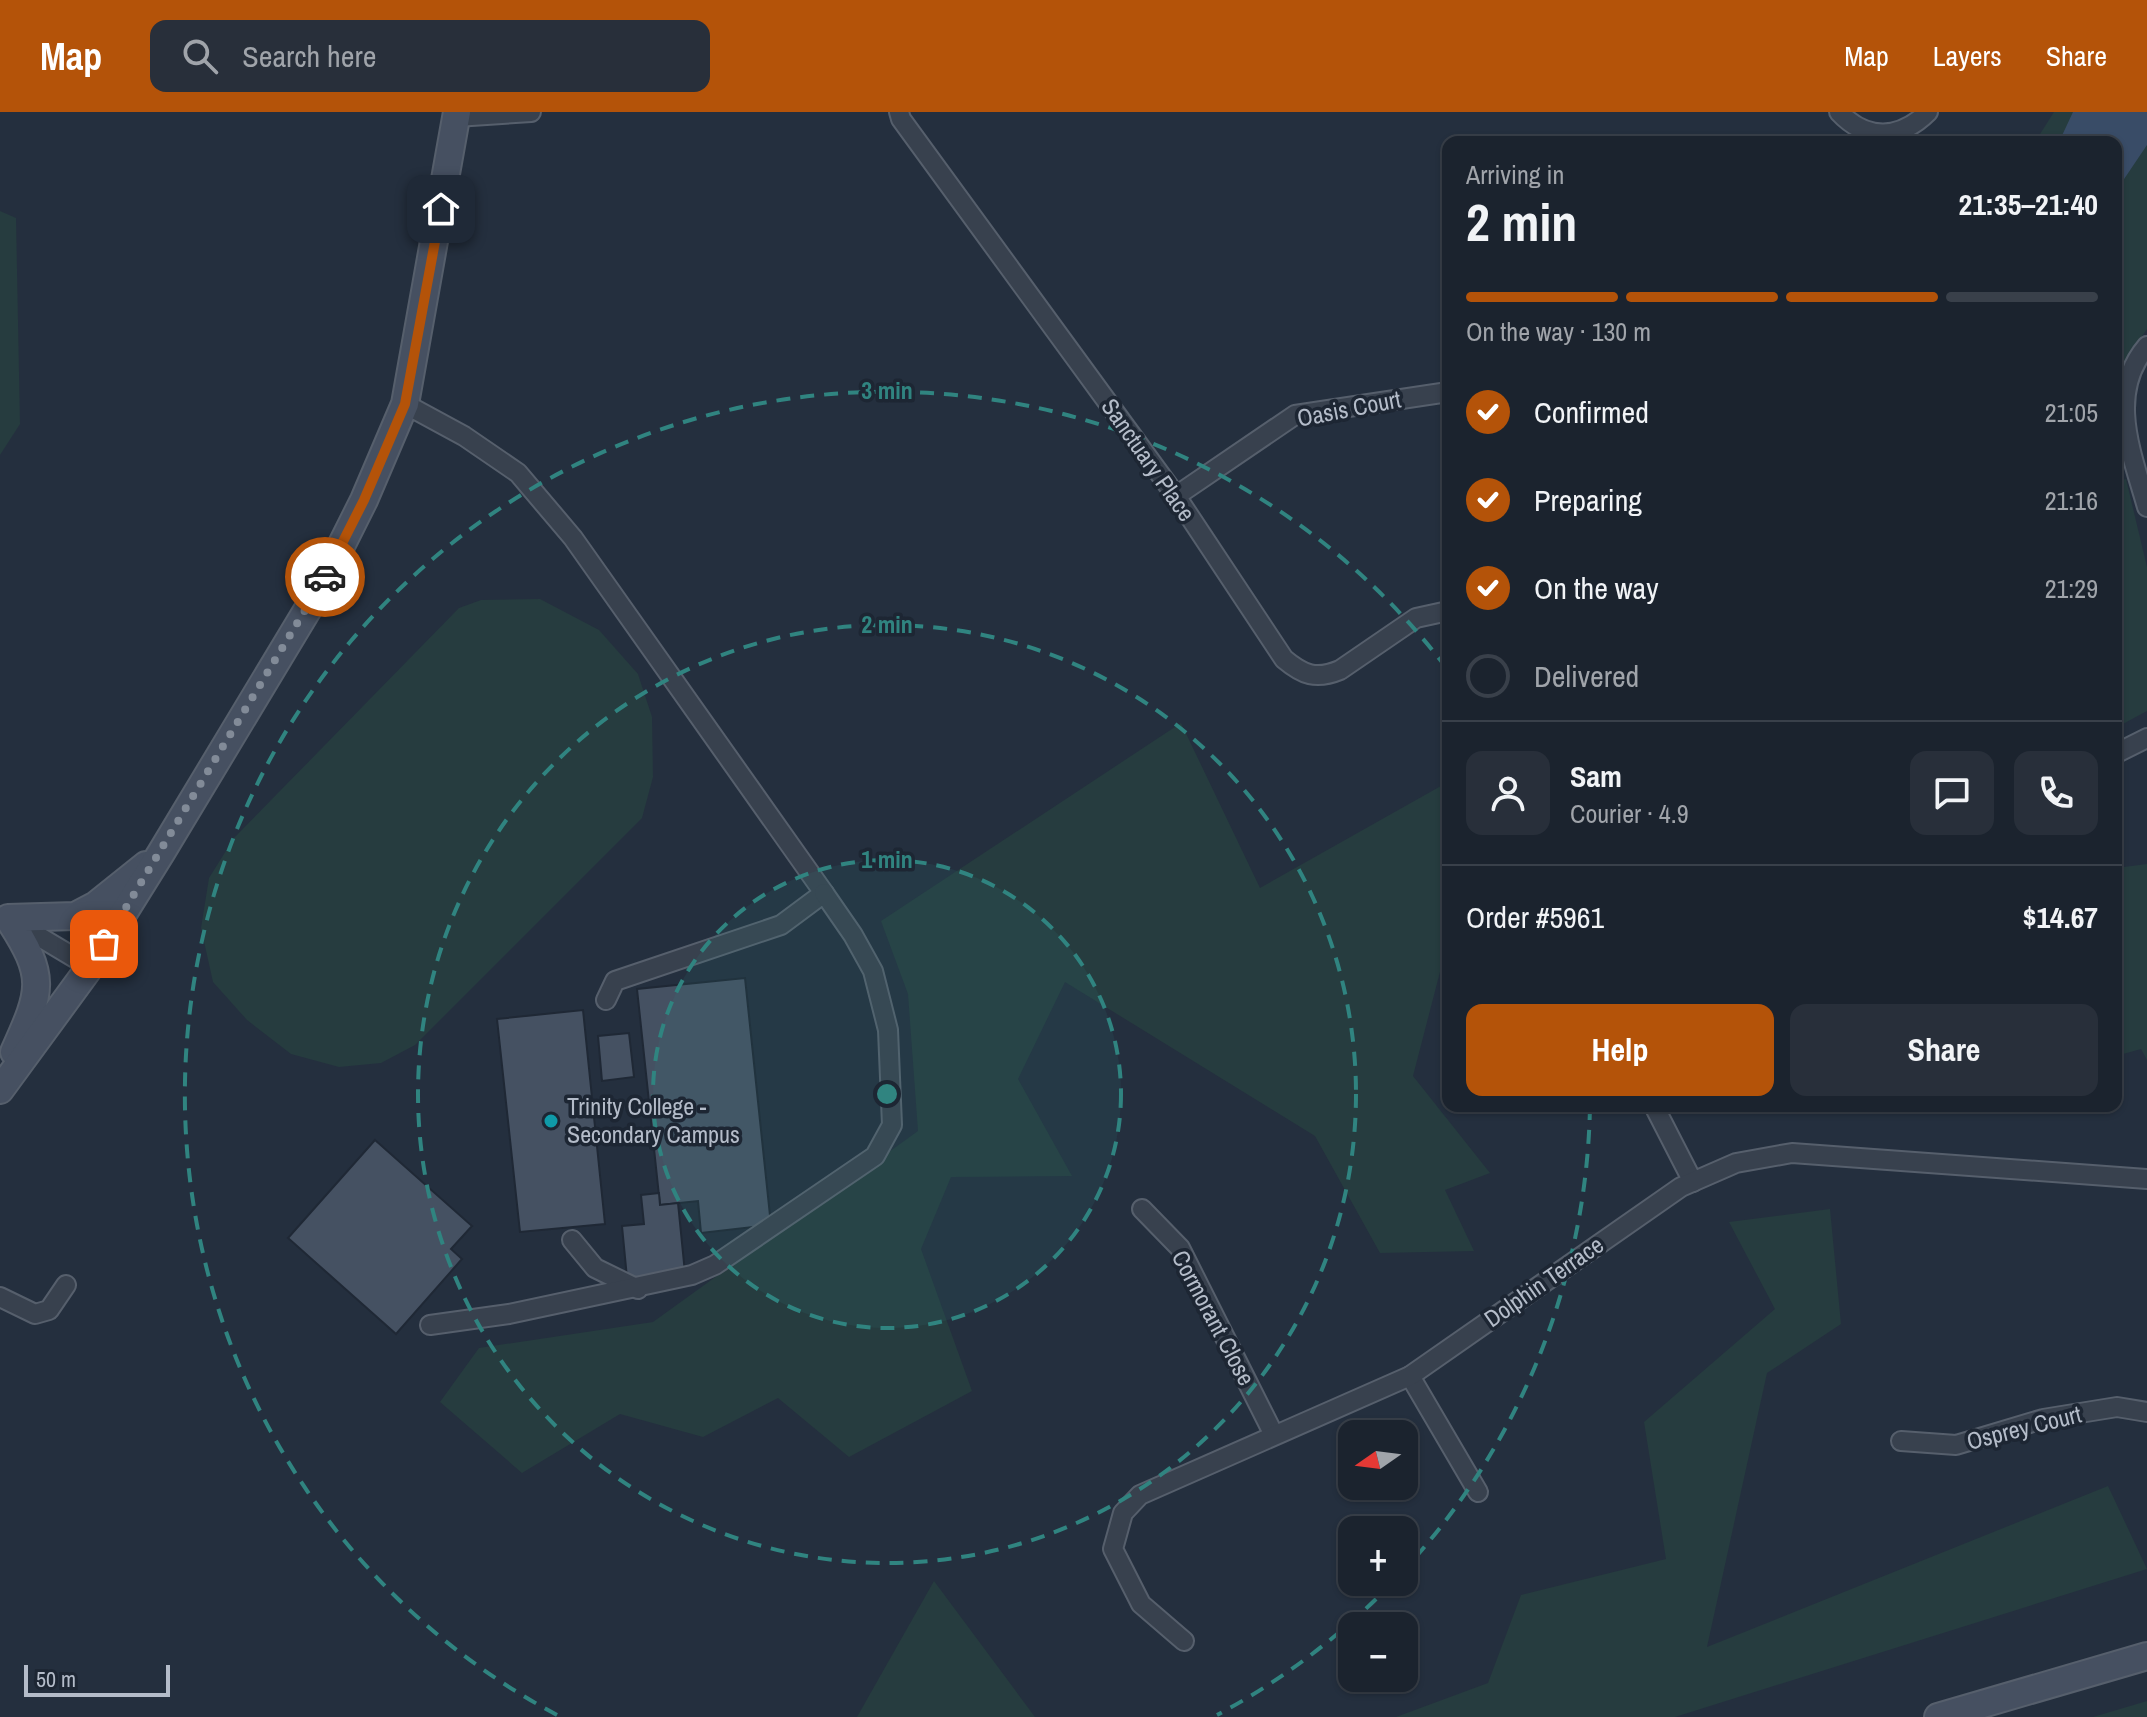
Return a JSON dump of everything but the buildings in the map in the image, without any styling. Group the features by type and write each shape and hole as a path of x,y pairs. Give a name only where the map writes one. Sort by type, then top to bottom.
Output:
{"main road":[{"path":"0,1090 90,967 161,853 317,594 364,500 405,404 457,114"},
{"path":"4,916 75,916 96,905 161,853"},
{"path":"0,1084 38,991 35,964 4,916"},
{"path":"1938,1717 2147,1656"}],"street":[{"path":"457,114 531,112"},
{"name":"Sanctuary Place","path":"899,112 901,119 1176,496 1284,659 1307,676 1330,675 1416,618 1442,612"},
{"path":"1839,112 1856,128 1888,134 1919,121 1928,112"},
{"path":"2147,346 2131,370 2125,390 2123,448 2147,507"},
{"name":"Oasis Court","path":"1176,496 1295,415 1442,393"},
{"path":"405,404 464,436 518,473 573,538 853,935 873,971 888,1030 892,1125 875,1156 715,1265 692,1275 638,1289 509,1314 430,1325"},
{"path":"2122,750 2147,738"},
{"path":"606,1000 615,981 781,925 824,893"},
{"path":"4,916 90,967"},
{"path":"1657,1112 1693,1182"},
{"name":"Dolphin Terrace","path":"1184,1641 1141,1604 1113,1549 1123,1513 1140,1495 1410,1376 1681,1187 1736,1163 1792,1153 2147,1179"},
{"name":"Cormorant Close","path":"1142,1209 1180,1248 1274,1435"},
{"path":"572,1240 595,1268 638,1289"},
{"path":"0,1297 35,1314 49,1310 66,1285"},
{"path":"1410,1376 1478,1492"},
{"name":"Osprey Court","path":"1901,1441 1956,1445 2043,1419 2117,1407 2147,1412"}],"green space":[{"path":"2054,112 2147,112 2147,329 2122,366 2122,136 2039,136"},
{"path":"0,211 16,218 20,424 0,455"},
{"path":"2126,479 2147,567 2147,711 2122,724 2122,480"},
{"path":"540,599 599,630 638,674 652,717 653,777 642,818 415,1045 381,1063 339,1067 291,1054 247,1020 213,982 201,928 209,878 234,838 459,608 481,600"},
{"path":"1181,723 1260,888 1442,785 1442,964 1413,1076 1490,1173 1445,1190 1474,1251 1380,1253 1315,1136 1065,982 1018,1079 1072,1176 951,1177 921,1249 972,1391 849,1457 778,1398 703,1437 620,1414 522,1473 440,1402 479,1348 653,1322 918,1131 908,994 881,921"},
{"path":"2147,864 2147,1060 2141,1049 2122,1054 2122,867"},
{"path":"1830,1209 1841,1324 1767,1373 1707,1647 2108,1486 2147,1569 1675,1717 1396,1717 1488,1683 1521,1595 1666,1559 1644,1422 1775,1309 1729,1222"},
{"path":"934,1581 1035,1717 857,1717"},
{"path":"2147,1701 2147,1717 2093,1717"}],"water":[{"path":"2073,112 2147,112 2147,145 2122,182 2122,136 2062,136"}],"way so far":[{"path":"104,944 325,577"}],"place":[{"name":"Trinity College - Secondary Campus","path":"551,1121"}],"route":[{"path":"325,577 364,500 405,404 441,209"}]}
